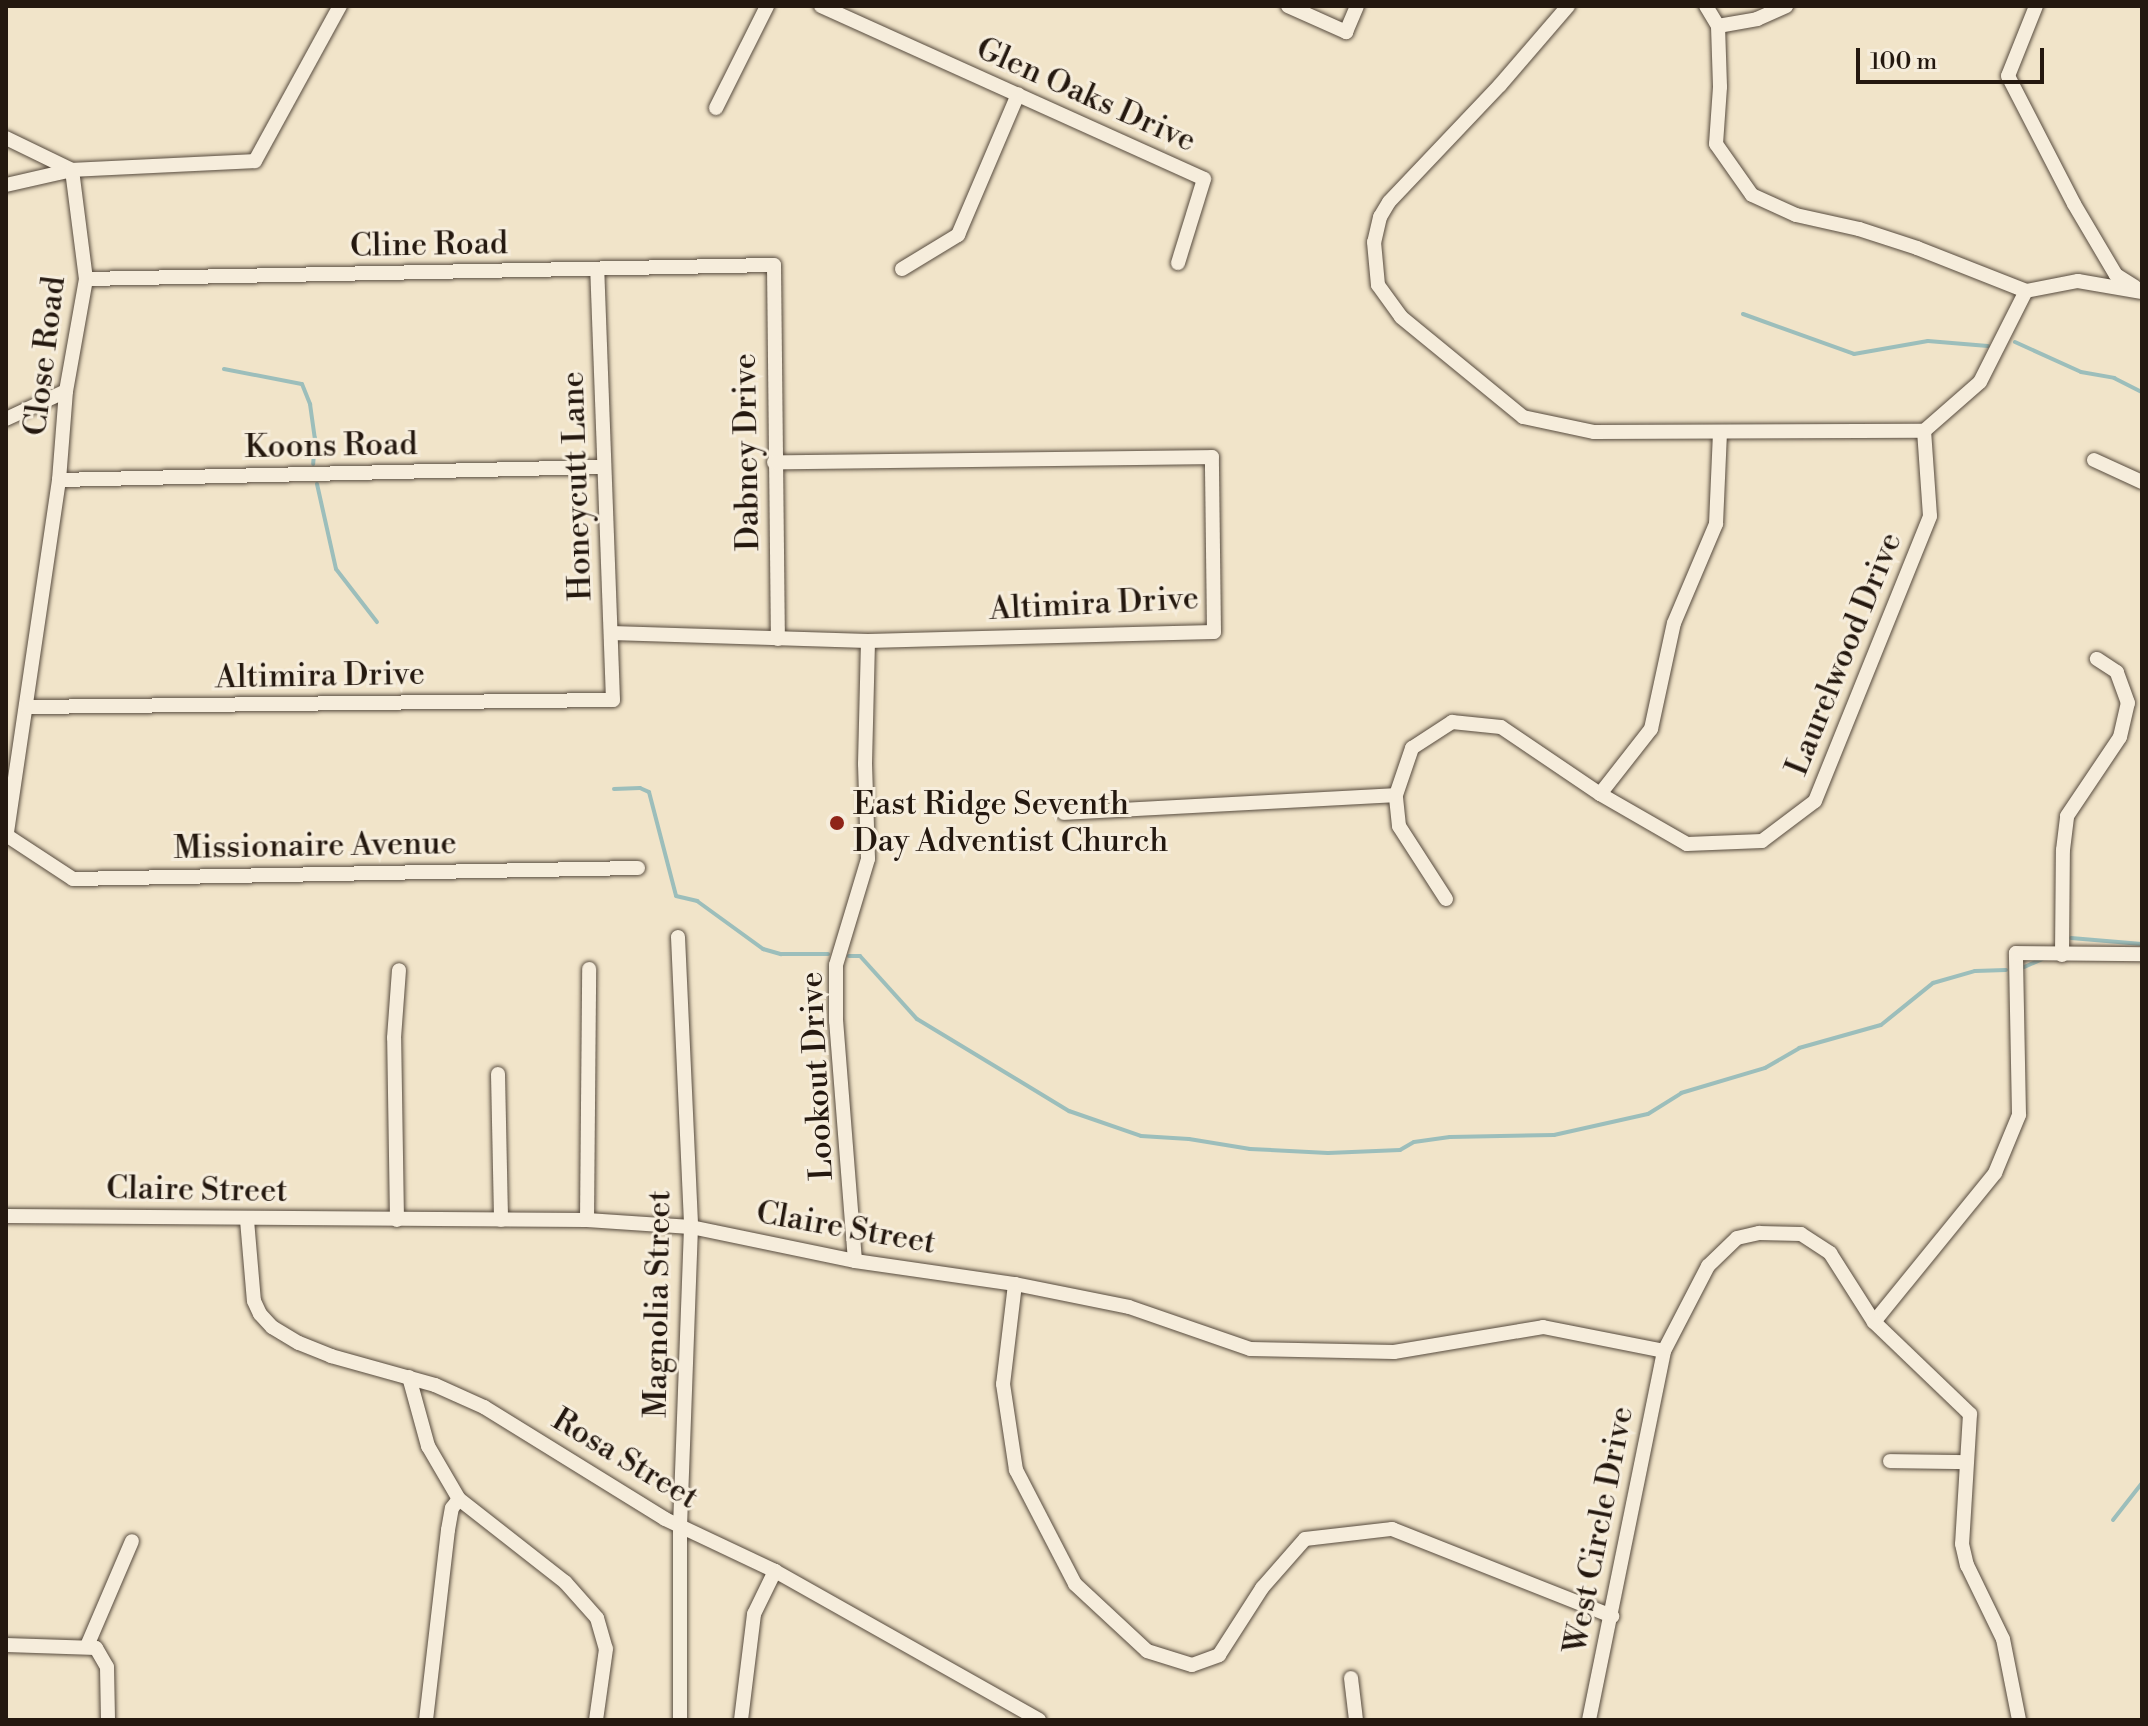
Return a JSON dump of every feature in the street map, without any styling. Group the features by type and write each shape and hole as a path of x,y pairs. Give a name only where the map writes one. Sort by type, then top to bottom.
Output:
{"street":[{"path":"716,108 767,6"},
{"name":"Glen Oaks Drive","path":"821,6 1204,179 1178,263"},
{"path":"1288,6 1346,32 1357,6"},
{"path":"1568,6 1500,85 1389,202 1376,228 1374,257 1378,285 1401,317 1523,417 1594,432 1924,431 1980,382 2026,291"},
{"path":"1706,6 1718,26 1720,87 1716,144 1752,195 1796,215 1859,229 1917,248 2026,291 2078,281 2142,292"},
{"path":"1718,26 1757,19 1786,6"},
{"path":"2036,6 2008,76 2074,204 2116,275 2142,292"},
{"path":"6,185 72,170 255,161 334,8"},
{"path":"902,269 958,235 1018,94"},
{"path":"6,138 72,170"},
{"name":"Close Road","path":"7,834 59,480 66,391 86,279 72,170"},
{"name":"Cline Road","path":"86,279 774,265"},
{"name":"Dabney Drive","path":"774,265 778,639"},
{"name":"Honeycutt Lane","path":"597,269 613,700"},
{"path":"6,419 66,391"},
{"name":"Laurelwood Drive","path":"1396,795 1412,748 1452,722 1501,727 1600,794 1687,844 1762,841 1815,801 1930,516 1924,431"},
{"path":"1600,794 1651,729 1674,623 1716,524 1720,432"},
{"name":"Altimira Drive","path":"611,633 868,641 1214,632 1212,457 774,462"},
{"path":"2094,460 2142,482"},
{"name":"Koons Road","path":"59,480 604,467"},
{"name":"Lookout Drive","path":"855,1261 836,1021 836,965 868,859 865,764 868,641"},
{"path":"2062,955 2061,916 2067,816 2120,737 2128,703 2117,672 2097,659"},
{"name":"Altimira Drive","path":"28,707 613,700"},
{"path":"1064,813 1396,795 1399,826 1446,899"},
{"name":"Missionaire Avenue","path":"7,834 73,879 638,868"},
{"name":"Magnolia Street","path":"678,937 691,1227 680,1526 680,1720"},
{"path":"1874,1322 1995,1173 2019,1115 2016,953 2142,954"},
{"path":"587,1220 589,969"},
{"path":"397,1220 394,1038 399,970"},
{"path":"498,1074 501,1220"},
{"name":"Claire Street","path":"6,1216 587,1220 691,1227 855,1261 1015,1284 1129,1307 1250,1349 1394,1352 1543,1327 1664,1351"},
{"name":"Rosa Street","path":"247,1220 254,1301 260,1314 272,1327 299,1343 331,1356 409,1377 484,1407 680,1526 775,1571 1025,1716 1039,1720"},
{"name":"West Circle Drive","path":"1589,1720 1664,1351 1708,1266 1737,1238 1759,1233 1801,1234 1830,1253 1874,1322 1970,1414 1966,1462"},
{"path":"1015,1284 1003,1384 1016,1470 1075,1584 1147,1651 1192,1665 1219,1655 1262,1588 1305,1539 1392,1529 1612,1616"},
{"path":"409,1377 428,1446 459,1499 565,1582 597,1618 606,1649 596,1720"},
{"path":"1890,1461 1966,1462 1962,1544 1967,1565 2003,1639 2019,1720"},
{"path":"426,1720 448,1530 452,1508 459,1499"},
{"path":"87,1646 132,1541"},
{"path":"741,1720 754,1614 775,1571"},
{"path":"6,1645 96,1648 106,1660 108,1720"},
{"path":"1351,1678 1356,1720"}],"waterway":[{"path":"1743,314 1854,354 1928,341 1988,346"},
{"path":"2015,342 2081,372 2114,378 2142,392"},
{"path":"224,369 302,384 310,404 315,438 313,464"},
{"path":"317,484 336,569 377,622"},
{"path":"614,789 640,788 649,792 676,896 697,901 763,949 781,954 828,954"},
{"path":"2071,938 2142,944"},
{"path":"849,956 860,956 917,1019 1069,1111 1141,1136 1189,1139 1250,1149 1328,1153 1400,1150 1414,1142 1450,1137 1554,1135 1648,1114 1681,1093 1765,1068 1799,1048 1881,1025 1933,983 1975,971 2006,970"},
{"path":"2022,968 2042,959"},
{"path":"2113,1520 2142,1483"}],"place":[{"name":"East Ridge Seventh Day Adventist Church","path":"837,823"}]}
